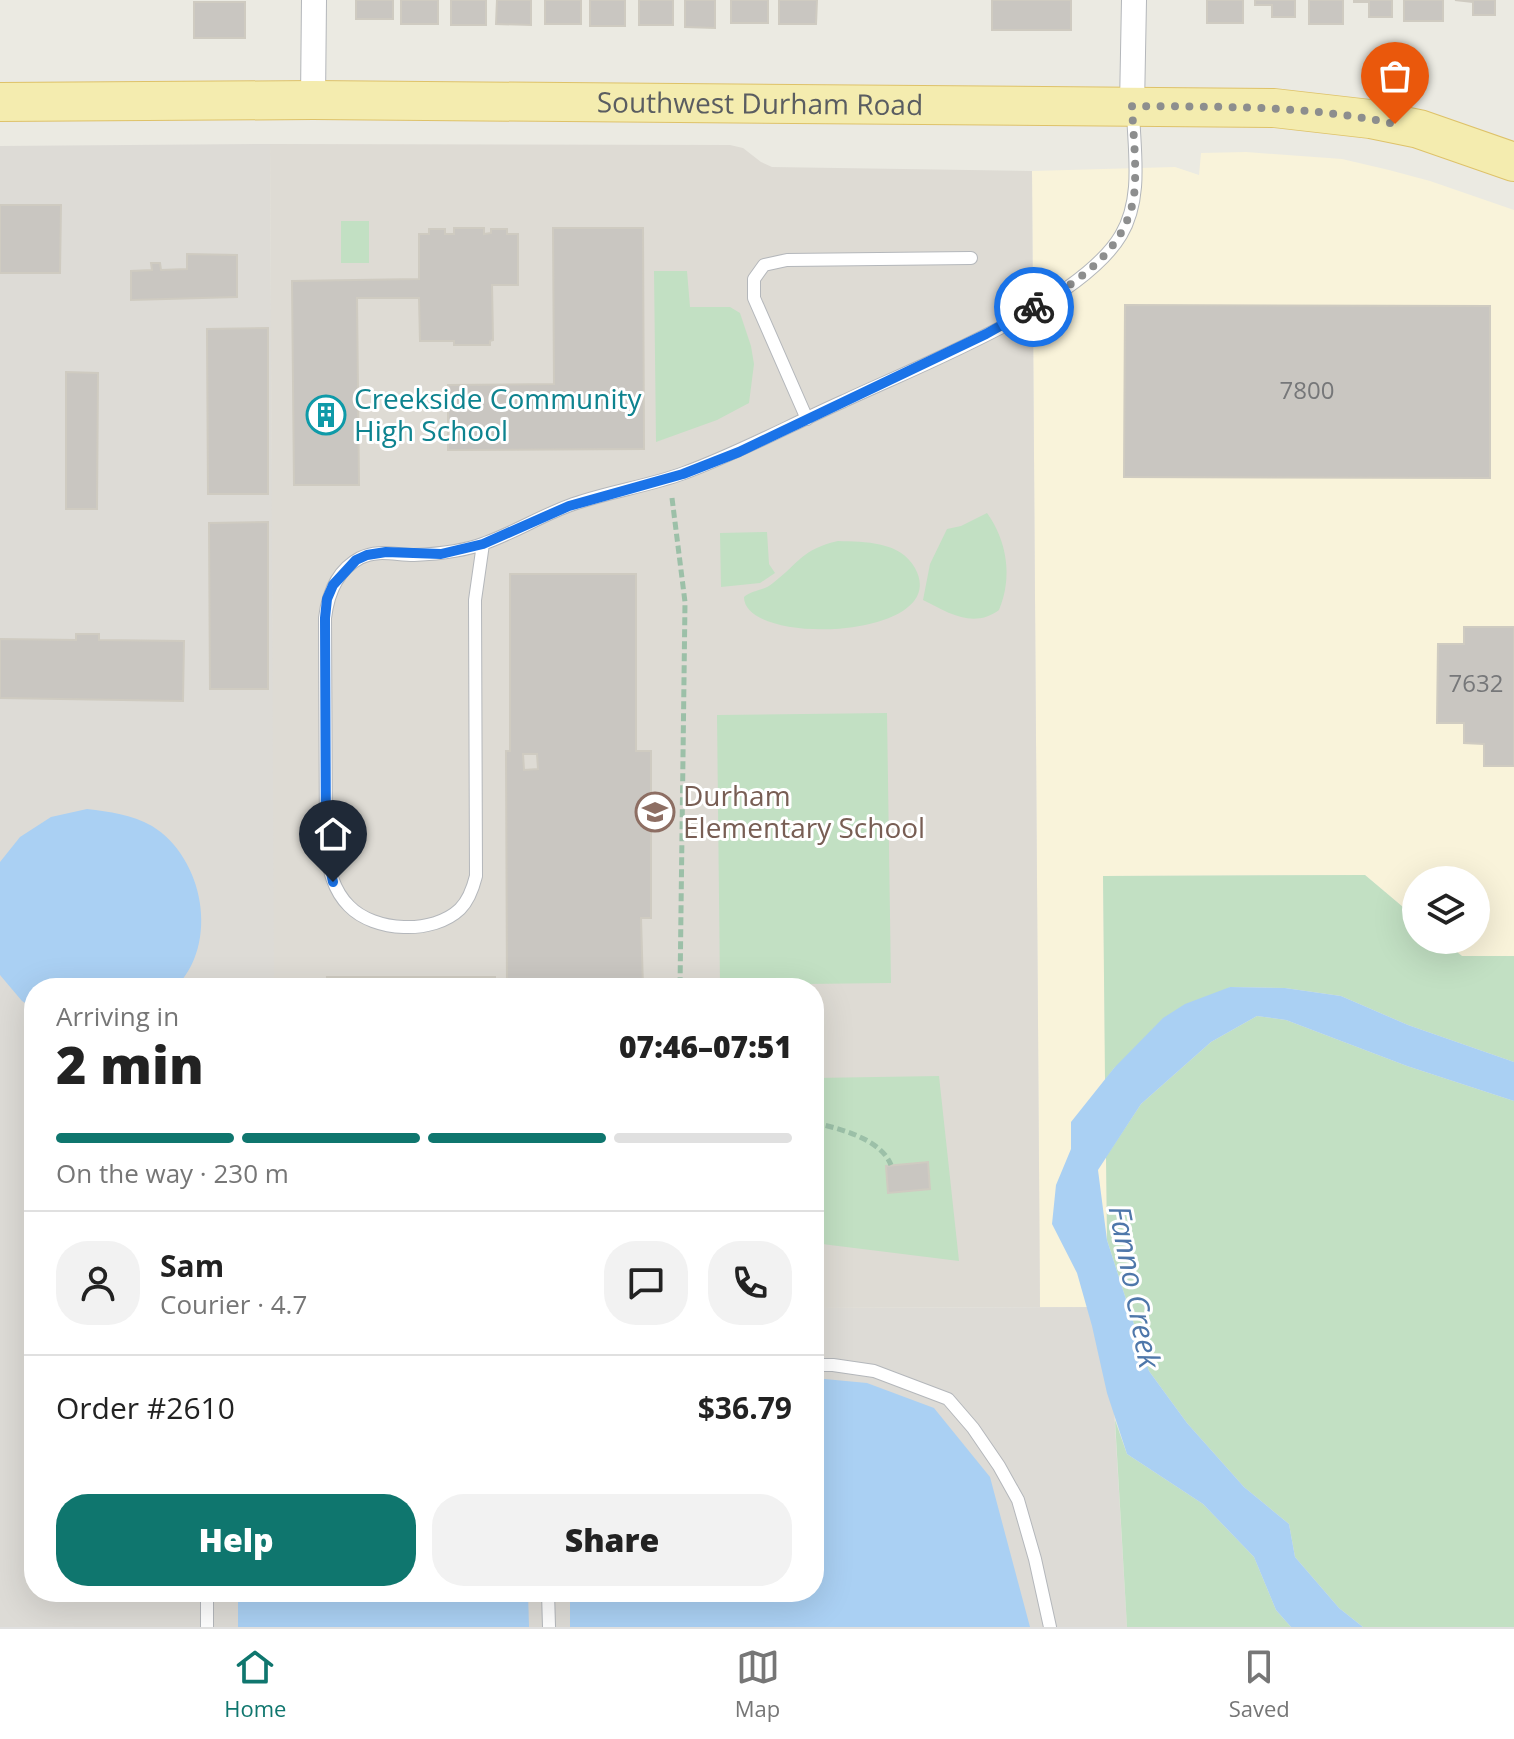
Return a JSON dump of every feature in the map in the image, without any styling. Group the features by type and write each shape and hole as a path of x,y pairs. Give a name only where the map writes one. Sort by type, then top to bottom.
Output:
{"main road":[{"name":"Southwest Durham Road","path":"0,102 313,100 1274,108 1370,119 1419,129 1514,162"}],"street":[{"path":"313,100 314,0"},
{"path":"1132,106 1134,0"}],"lane":[{"path":"483,544 475,600 478,859 474,885 459,910 440,922 405,927 384,924 350,908 333,882 326,849 325,618 327,599 342,574 356,560 367,555 386,552 441,554 483,544 569,506 669,479 739,452 986,334 1068,288 1096,266 1121,235 1130,213 1136,185 1132,106"},
{"path":"807,419 754,298 754,279 764,265 787,260 971,258"},
{"path":"824,1366 874,1371 948,1399 973,1428 1018,1500 1050,1627"},
{"path":"207,1602 207,1627"},
{"path":"548,1602 549,1627"}],"path":[{"path":"669,479 685,602 680,978"},
{"path":"824,1126 877,1147 891,1165"}],"shaded area":[{"path":"270,144 275,978 24,978 24,1602 824,1602 824,1308 1108,1307 1127,1627 0,1627 0,146"},
{"name":"Durham Elementary School","path":"270,144 730,145 743,148 772,167 1032,171 1040,1307 824,1308 824,978 274,978"},
{"path":"1246,152 1342,159 1430,181 1514,210 1514,956 1460,954 1490,954 1490,866 1402,866 1402,906 1365,875 1103,876 1108,1307 1040,1307 1032,171 1175,167 1199,175 1201,153"}],"green space":[{"path":"341,221 369,221 369,263 341,263"},
{"path":"654,271 687,271 690,307 730,307 740,313 754,364 749,403 717,420 656,442"},
{"path":"987,513 999,535 1006,560 1006,585 999,610 989,616 970,619 923,600 930,564 947,529 961,526"},
{"path":"767,532 769,564 775,573 760,583 721,587 720,533"},
{"path":"838,541 881,545 908,559 915,568 919,592 905,610 878,622 844,628 808,629 776,624 753,613 744,597 769,586 816,548"},
{"path":"887,713 891,983 824,984 824,978 720,978 717,715"},
{"path":"1365,875 1402,906 1402,954 1514,956 1514,1062 1408,1025 1341,996 1285,988 1230,987 1114,1068 1105,1080 1103,876"},
{"path":"1257,1016 1286,1020 1407,1066 1514,1101 1514,1627 1363,1627 1339,1608 1295,1557 1289,1524 1244,1487 1187,1423 1149,1371 1107,1240 1106,1157 1141,1104 1211,1042"},
{"path":"939,1076 959,1261 824,1244 824,1078"},
{"path":"1115,1420 1127,1454 1203,1504 1254,1557 1276,1610 1291,1627 1127,1627"}],"water":[{"path":"87,809 120,814 152,826 170,840 184,859 200,902 198,949 183,978 24,978 24,1002 0,975 0,862 20,837 51,817"},
{"path":"1230,987 1285,988 1341,996 1408,1025 1514,1062 1514,1101 1407,1066 1286,1020 1257,1016 1211,1042 1141,1104 1098,1170 1107,1240 1149,1371 1187,1423 1244,1487 1289,1524 1295,1557 1339,1608 1363,1627 1291,1627 1276,1610 1254,1557 1203,1504 1127,1454 1107,1393 1077,1273 1052,1224 1056,1185 1071,1149 1071,1122 1114,1068 1163,1018 1185,1004"},
{"path":"824,1379 867,1383 934,1408 990,1477 1030,1627 570,1627 570,1602 824,1602"},
{"path":"238,1602 528,1602 529,1627 238,1627"}],"building":[{"path":"356,0 393,0 393,19 356,19"},
{"path":"401,0 438,0 438,24 401,24"},
{"path":"451,0 486,0 486,25 451,25"},
{"path":"497,0 531,0 531,25 496,24"},
{"path":"545,0 581,0 581,24 545,24"},
{"path":"590,0 625,0 625,26 590,26"},
{"path":"639,0 673,0 673,25 639,25"},
{"path":"685,0 715,0 715,28 685,27"},
{"path":"731,0 768,0 768,23 731,23"},
{"path":"779,0 817,0 816,24 779,24"},
{"path":"992,0 1071,0 1071,30 992,30"},
{"path":"1207,0 1243,0 1243,23 1207,23"},
{"path":"1255,0 1295,0 1295,17 1272,17 1272,5 1255,5"},
{"path":"1309,0 1343,0 1343,24 1309,24"},
{"path":"1354,0 1392,0 1392,17 1369,17 1369,2"},
{"path":"1404,0 1443,0 1443,21 1404,21"},
{"path":"1455,0 1495,0 1495,15 1473,15 1473,2"},
{"path":"194,2 245,2 245,38 194,38"},
{"path":"0,205 61,205 60,273 0,273"},
{"name":"Creekside Community High School","path":"454,228 484,228 484,234 491,233 491,229 507,229 507,234 518,234 518,285 492,285 493,340 490,345 420,341 419,298 357,298 359,485 294,485 292,281 419,279 419,234 429,234 429,229 445,229 445,234 454,234"},
{"path":"553,228 643,228 644,449 448,450 448,385 554,384"},
{"path":"187,254 237,255 237,297 131,300 131,271 152,270 151,263 160,263 161,270 187,269"},
{"path":"1125,305 1490,306 1490,478 1124,477"},
{"path":"268,328 268,494 208,494 207,329"},
{"path":"66,372 98,373 97,509 66,509"},
{"path":"268,522 268,689 210,689 209,523"},
{"path":"510,574 636,574 636,751 651,751 651,918 641,918 643,978 507,978 506,751 510,751","holes":["523,754 537,754 538,769 524,770"]},
{"path":"1464,627 1514,627 1514,766 1484,766 1484,744 1464,743 1464,723 1437,723 1438,644 1464,644"},
{"path":"76,634 99,634 99,640 184,641 183,701 0,698 0,639 76,640"},
{"path":"327,977 495,977 495,978"},
{"path":"928,1162 930,1189 888,1193 886,1166"}],"way so far":[{"path":"1034,307 1068,288 1096,266 1121,235 1136,185 1132,106 1274,108 1395,124"}],"place":[{"name":"Creekside Community High School","path":"326,415"},
{"name":"Durham Elementary School","path":"655,812"}],"route":[{"path":"333,882 326,849 325,618 327,599 333,585 356,560 386,552 441,554 483,544 569,506 683,474 739,452 986,334 1034,307"}],"water label":[{"name":"Fanno Creek","path":"1134,1287"}]}
